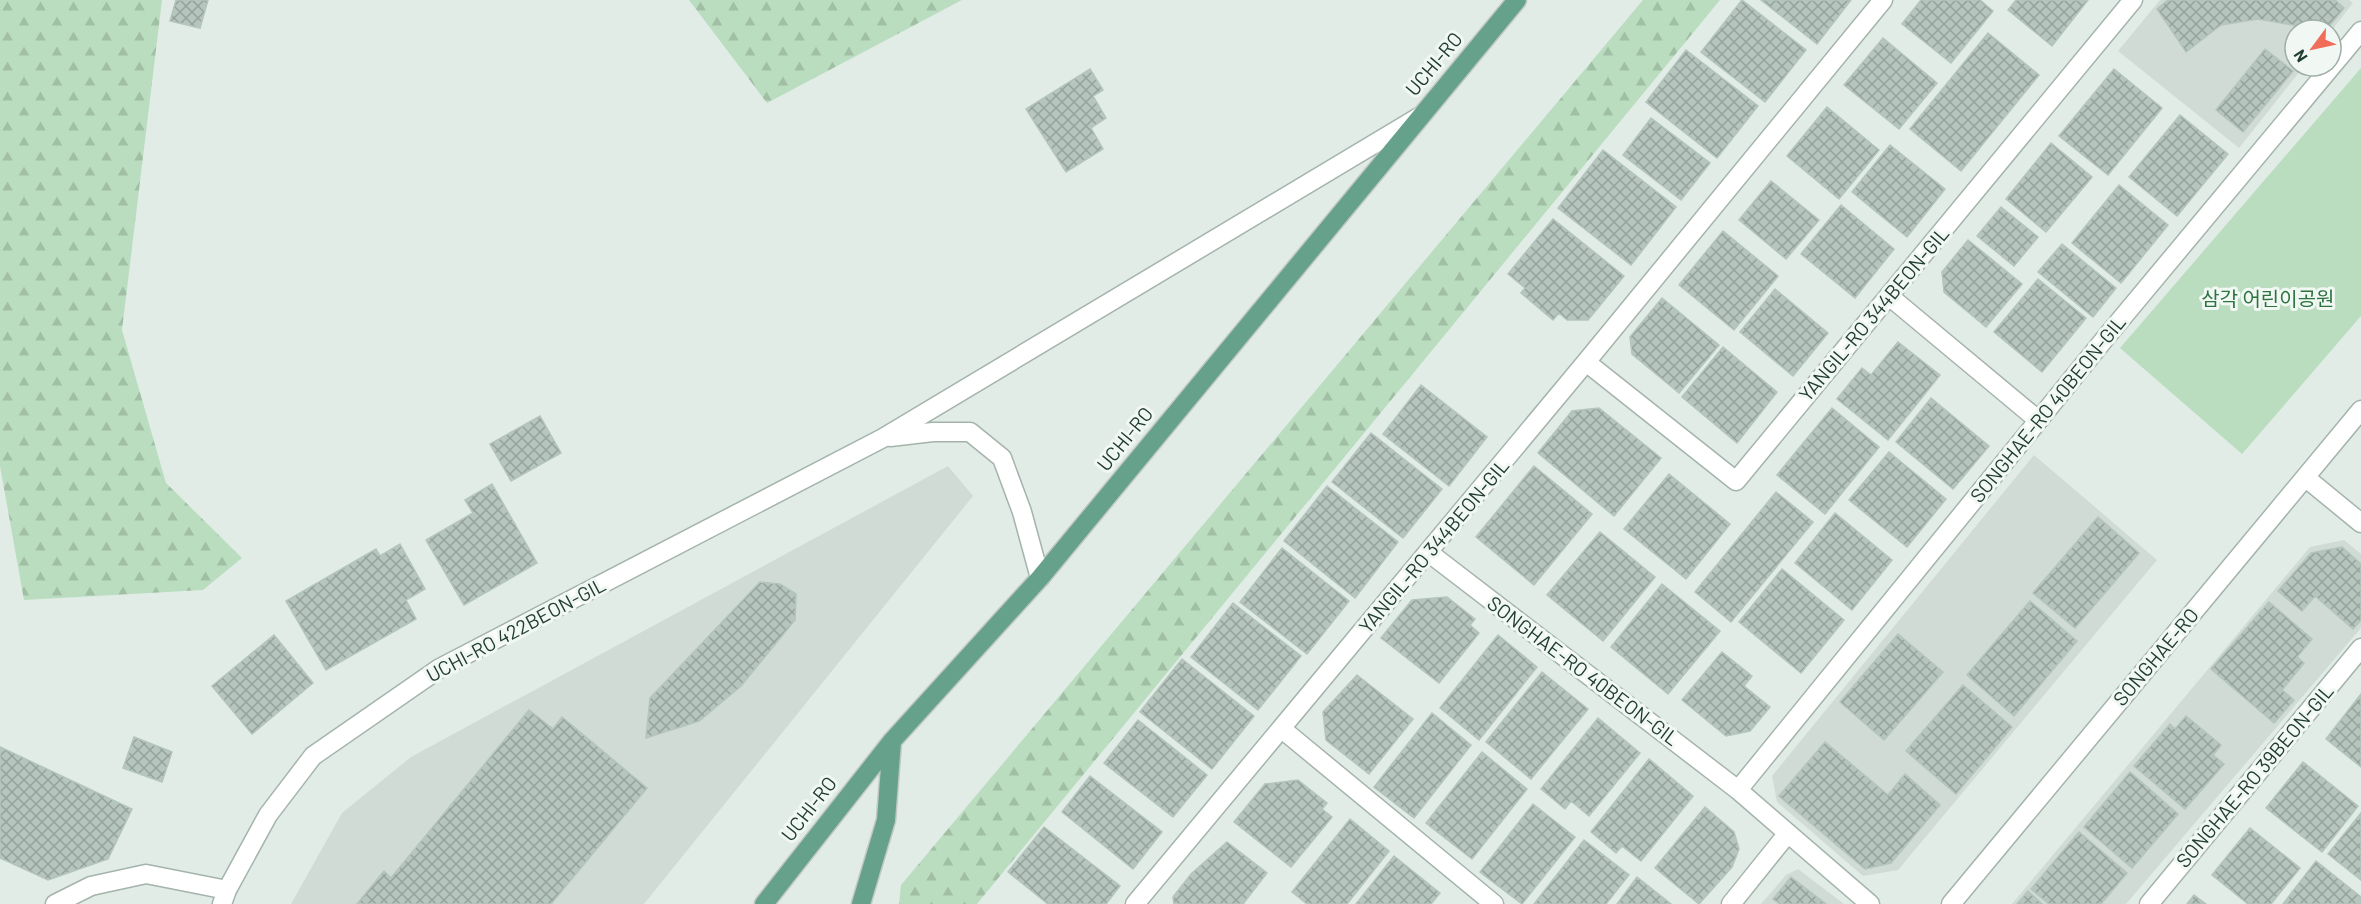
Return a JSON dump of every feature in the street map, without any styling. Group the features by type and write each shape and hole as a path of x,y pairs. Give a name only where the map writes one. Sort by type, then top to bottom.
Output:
{"main road":[{"name":"UCHI-RO","path":"764,904 892,741 1040,578 1517,0"},
{"path":"861,904 885,820 892,741"}],"street":[{"name":"YANGIL-RO 344BEON-GIL","path":"1135,904 1586,362 1882,0"},
{"name":"YANGIL-RO 344BEON-GIL","path":"1586,362 1736,481 2133,0"},
{"name":"SONGHAE-RO 40BEON-GIL","path":"1738,790 2038,420 2361,31"},
{"name":"UCHI-RO 422BEON-GIL","path":"224,897 268,815 313,756 440,668 883,438 1419,116"},
{"path":"1889,296 2038,420"},
{"name":"SONGHAE-RO","path":"1951,904 2361,410"},
{"path":"883,438 933,432 970,432 1002,458 1022,512 1040,578"},
{"path":"2306,478 2361,523"},
{"name":"SONGHAE-RO 40BEON-GIL","path":"1428,552 1738,790 1870,904"},
{"name":"SONGHAE-RO 39BEON-GIL","path":"2149,904 2361,648"},
{"path":"1282,729 1494,904"},
{"path":"1731,904 1788,833"},
{"path":"55,904 91,886 146,874 224,897"}],"shaded area":[{"path":"2160,0 2349,0 2353,3 2341,18 2283,18 2283,78 2294,78 2239,148 2118,51"},
{"path":"2034,455 2157,560 1898,870 1863,876 1777,802 1772,776"},
{"path":"948,466 973,496 644,904 291,904 342,813 411,757"},
{"path":"2344,540 2361,554 2361,628 2126,904 2012,904 2310,547"},
{"path":"1798,869 1844,904 1761,904 1786,875"}],"green space":[{"path":"0,0 162,0 122,330 166,483 242,558 203,590 24,600 0,466"},
{"path":"689,0 962,0 767,103"},
{"path":"1643,0 1720,0 977,904 899,904 901,885"},
{"name":"삼각 어린이공원","path":"2361,68 2361,316 2242,454 2120,348"}],"building":[{"path":"176,0 208,0 200,28 170,21"},
{"path":"1742,0 1806,50 1765,102 1701,52"},
{"path":"1761,0 1851,0 1817,44"},
{"path":"1921,0 1980,0 1993,11 1951,63 1902,24"},
{"path":"2016,0 2088,0 2052,46 2008,10"},
{"path":"2168,0 2335,0 2344,8 2336,18 2283,18 2283,23 2258,19 2221,25 2186,52 2157,9"},
{"path":"1988,33 2039,75 1961,171 1910,129"},
{"path":"1883,38 1937,83 1899,129 1844,85"},
{"path":"2265,49 2283,63 2283,78 2287,78 2243,132 2216,110"},
{"path":"1686,50 1758,106 1717,158 1646,102"},
{"path":"1090,69 1103,90 1093,96 1106,118 1091,128 1103,149 1066,172 1026,109"},
{"path":"2114,69 2162,108 2108,175 2059,136"},
{"path":"1827,107 1879,150 1839,199 1787,156"},
{"path":"2180,115 2228,154 2177,216 2129,177"},
{"path":"1651,118 1710,163 1681,200 1623,155"},
{"path":"2051,143 2092,177 2046,232 2006,199"},
{"path":"1890,145 1945,189 1907,237 1852,192"},
{"path":"1603,150 1676,207 1631,265 1558,208"},
{"path":"1771,181 1819,220 1786,259 1739,220"},
{"path":"2119,185 2168,225 2121,283 2072,243"},
{"path":"1841,205 1894,249 1855,298 1801,254"},
{"path":"2001,207 2038,237 2014,266 1977,236"},
{"path":"1553,219 1624,276 1588,320 1567,320 1559,313 1553,320 1521,293 1525,288 1508,274"},
{"path":"1723,231 1778,276 1734,330 1679,285"},
{"path":"1968,240 2022,284 1986,327 1944,292 1942,272"},
{"path":"2062,244 2116,288 2093,317 2038,272"},
{"path":"2038,279 2086,318 2042,372 1994,332"},
{"path":"1775,289 1828,333 1793,376 1740,332"},
{"path":"1662,298 1719,345 1679,393 1632,354 1630,337"},
{"path":"1898,342 1940,375 1888,440 1837,399 1862,368 1871,375"},
{"path":"1723,347 1777,392 1737,443 1682,397"},
{"path":"1421,385 1487,437 1449,486 1383,434"},
{"path":"1931,398 1989,446 1953,489 1896,442"},
{"path":"1599,408 1661,458 1614,516 1538,453 1572,411"},
{"path":"1832,408 1879,447 1825,514 1777,475"},
{"path":"540,416 561,453 511,481 490,444"},
{"path":"1371,433 1442,489 1403,538 1332,482"},
{"path":"1889,452 1946,499 1907,547 1849,500"},
{"path":"1534,466 1592,514 1534,585 1476,537"},
{"path":"1669,474 1730,524 1686,579 1624,529"},
{"path":"492,484 537,563 464,605 426,540 473,513 465,500"},
{"path":"1327,486 1398,542 1355,598 1284,541"},
{"path":"1776,492 1813,522 1731,622 1695,592"},
{"path":"1835,513 1892,560 1852,610 1795,563"},
{"path":"2098,517 2139,553 2075,628 2033,593"},
{"path":"1600,532 1655,577 1603,641 1547,595"},
{"path":"400,544 425,589 406,600 416,619 326,670 286,601 376,549 380,556"},
{"path":"2342,547 2361,564 2361,620 2353,629 2315,596 2302,611 2278,591 2311,553"},
{"path":"1282,548 1349,601 1307,654 1240,602"},
{"path":"1782,569 1844,620 1801,673 1739,622"},
{"path":"760,582 780,584 796,594 795,620 741,686 699,721 646,738 650,698"},
{"path":"1662,584 1720,631 1668,694 1611,647"},
{"path":"1447,597 1475,619 1470,625 1479,633 1439,683 1381,638 1412,600"},
{"path":"2030,601 2077,641 2014,716 1967,675"},
{"path":"2269,602 2312,639 2297,657 2304,663 2282,690 2294,700 2274,723 2211,669"},
{"path":"1233,603 1301,656 1258,710 1191,657"},
{"path":"1898,634 1943,672 1884,740 1840,702"},
{"path":"274,635 313,683 252,734 212,686"},
{"path":"1498,635 1537,667 1479,740 1440,708"},
{"path":"1722,652 1752,676 1744,686 1770,707 1750,731 1726,736 1682,700"},
{"path":"1182,659 1254,716 1212,769 1140,712"},
{"path":"1542,672 1588,709 1531,779 1486,742"},
{"path":"1357,675 1413,719 1369,774 1326,740 1323,712"},
{"path":"1963,685 2012,727 1956,794 1906,751"},
{"path":"2361,694 2361,767 2326,739"},
{"path":"529,710 553,729 562,717 647,788 551,904 357,904 384,871 391,878"},
{"path":"1432,713 1471,745 1414,818 1374,787"},
{"path":"2186,716 2221,745 2213,755 2224,764 2185,809 2134,766 2170,724 2175,729"},
{"path":"1598,718 1640,753 1589,816 1571,801 1565,809 1541,789"},
{"path":"1138,720 1207,775 1173,817 1104,763"},
{"path":"134,737 172,752 162,782 123,768"},
{"path":"1825,742 1888,795 1905,774 1940,805 1891,863 1865,869 1779,796"},
{"path":"0,747 132,809 108,859 48,880 0,858"},
{"path":"1482,752 1527,789 1472,859 1426,823"},
{"path":"1649,759 1693,796 1641,861 1622,846 1616,853 1591,832"},
{"path":"2303,762 2358,806 2322,852 2266,808"},
{"path":"2130,772 2178,814 2132,868 2084,827"},
{"path":"1090,776 1162,832 1133,869 1062,812"},
{"path":"1298,780 1327,803 1322,809 1332,817 1291,867 1234,822 1265,784"},
{"path":"1533,804 1575,837 1522,904 1480,872"},
{"path":"1705,807 1734,832 1739,849 1732,867 1699,904 1655,868"},
{"path":"2361,813 2361,880 2328,854"},
{"path":"1350,819 1389,851 1347,904 1307,904 1292,892"},
{"path":"1044,827 1120,886 1106,904 1048,904 1008,872"},
{"path":"2250,828 2300,868 2271,904 2248,904 2212,875"},
{"path":"2079,832 2127,873 2101,904 2049,904 2031,889"},
{"path":"1584,840 1629,875 1606,904 1534,904"},
{"path":"1227,842 1267,873 1243,904 1174,904 1173,897 1191,874"},
{"path":"1394,856 1440,893 1431,904 1356,904"},
{"path":"2316,861 2361,897 2361,904 2283,904"},
{"path":"1637,877 1671,904 1617,904"},
{"path":"1791,877 1826,904 1780,904 1773,899"},
{"path":"2028,891 2042,904 2017,904"},
{"path":"2194,895 2206,904 2187,904"}]}
